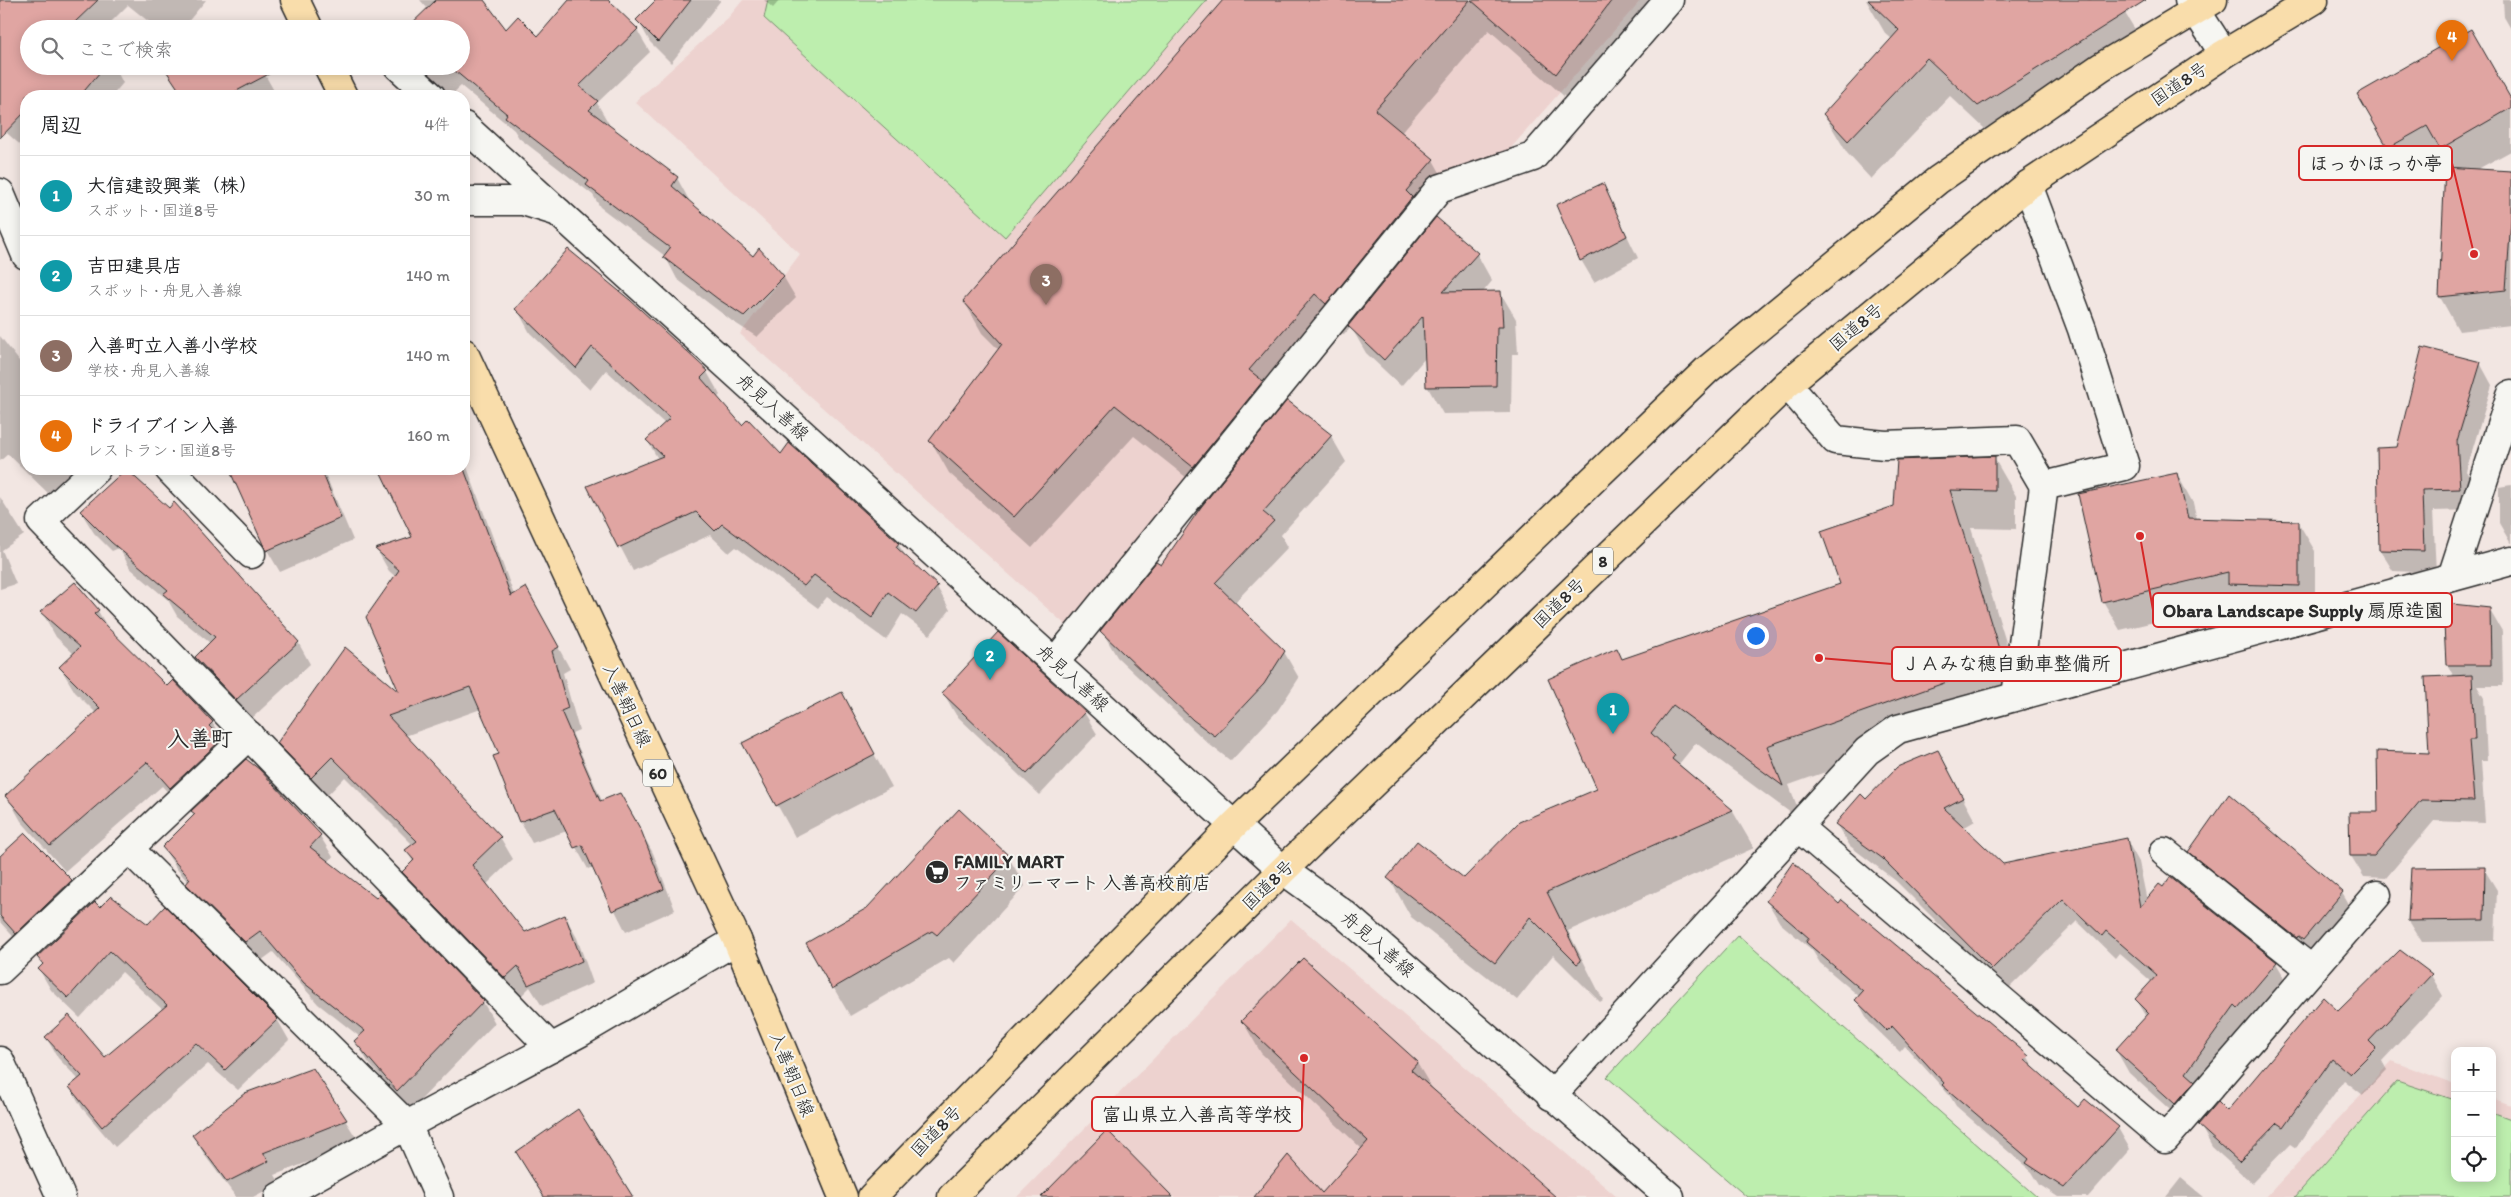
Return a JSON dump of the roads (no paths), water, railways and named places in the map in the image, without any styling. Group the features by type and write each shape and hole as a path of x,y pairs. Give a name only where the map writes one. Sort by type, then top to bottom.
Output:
{"main road":[{"path":"295,0 305,20"},
{"name":"国道8号","path":"872,1197 1235,824 1707,370 1938,180 2101,67 2213,0"},
{"name":"国道8号","path":"952,1197 1283,870 1787,384 2028,185 2224,54 2314,0"},
{"path":"332,75 340,90"},
{"name":"入善朝日線","path":"470,366 737,940 843,1197"}],"street":[{"path":"1055,662 1439,189 1533,157 1669,0"},
{"path":"2189,0 2224,54"},
{"path":"408,75 424,90"},
{"path":"470,131 558,212"},
{"path":"2028,185 2082,329 2125,466 2044,486"},
{"path":"0,193 20,241"},
{"name":"舟見入善線","path":"470,201 523,201 558,212 1235,824 1283,870 1344,914 1551,1096 1670,1197"},
{"path":"1787,384 1835,440 1886,445 2017,440 2044,486 2016,696"},
{"path":"2452,577 2511,395"},
{"path":"90,475 41,521 551,1048"},
{"path":"175,475 251,554"},
{"path":"1551,1096 1867,751 1898,729 2511,561"},
{"path":"0,970 249,735"},
{"path":"1798,827 2165,1138 2377,895"},
{"path":"129,849 407,1125 439,1197"},
{"path":"2164,852 2312,970"},
{"path":"279,1197 407,1125 551,1048 737,940"},
{"path":"0,1061 61,1197"}],"place":[{"name":"ドライブイン入善","path":"2452,61"},
{"name":"ほっかほっか亭","path":"2474,254"},
{"name":"入善町立入善小学校","path":"1046,305"},
{"name":"Obara Landscape Supply 扇原造園","path":"2140,536"},
{"name":"ＪＡみな穂自動車整備所","path":"1819,658"},
{"name":"吉田建具店","path":"990,680"},
{"name":"大信建設興業（株）","path":"1613,734"},
{"name":"FAMILY MART ファミリーマート 入善高校前店","path":"937,872"},
{"name":"富山県立入善高等学校","path":"1304,1058"}],"district":[{"name":"入善町","path":"200,738"}]}
